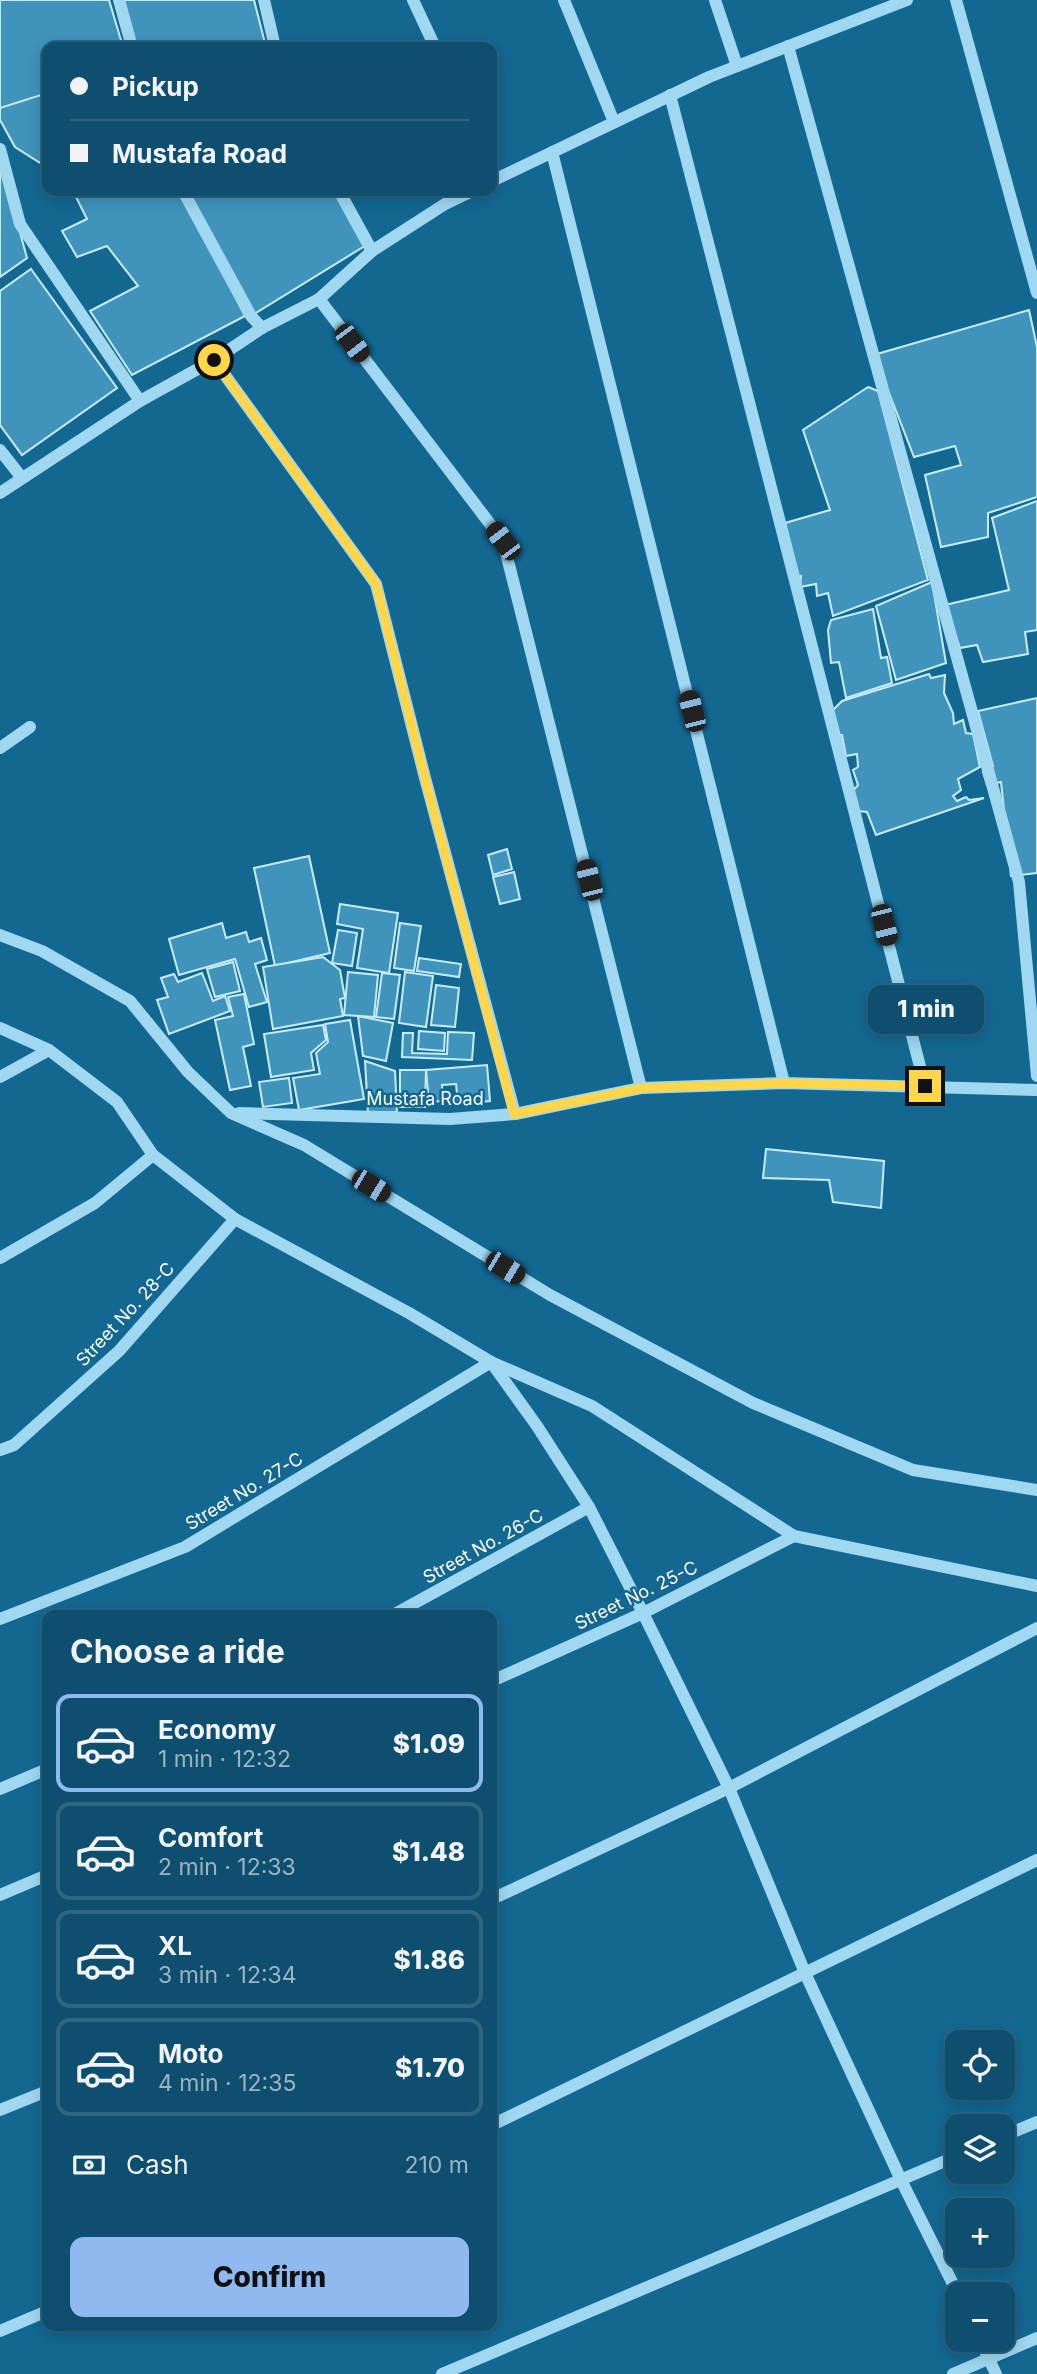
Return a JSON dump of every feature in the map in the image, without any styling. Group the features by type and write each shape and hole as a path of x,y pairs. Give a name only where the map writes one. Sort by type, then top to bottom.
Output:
{"street":[{"path":"119,0 131,42"},
{"path":"264,0 274,42"},
{"path":"413,0 433,42"},
{"path":"564,0 614,122"},
{"path":"715,0 737,66"},
{"path":"497,175 737,66 882,5 907,0"},
{"path":"956,0 1037,293"},
{"path":"788,46 1019,882 1037,1076"},
{"path":"670,95 925,1086"},
{"path":"0,149 20,224 140,401"},
{"path":"552,152 784,1083"},
{"path":"186,196 251,316 262,328"},
{"path":"341,196 372,251"},
{"path":"0,493 140,401 214,360 262,328 319,299 372,251 462,196"},
{"path":"319,299 503,541 642,1088"},
{"path":"214,360 376,584 514,1114"},
{"path":"0,450 23,478"},
{"path":"0,748 30,727"},
{"path":"0,935 42,951 130,1001 188,1072 231,1113 304,1145 550,1295 753,1403 913,1470 1037,1490"},
{"path":"0,1028 49,1050 117,1102 153,1155 235,1219 409,1313 491,1362 592,1406 794,1536 1037,1586"},
{"path":"0,1077 49,1050"},
{"name":"Mustafa Road","path":"231,1113 450,1119 514,1114 642,1088 784,1083 1037,1090"},
{"path":"0,1258 95,1203 153,1155"},
{"name":"Street No. 28-C","path":"0,1450 14,1445 119,1351 235,1219"},
{"path":"491,1362 537,1426 589,1507 643,1613 729,1788 805,1973 951,2282"},
{"name":"Street No. 27-C","path":"0,1619 185,1547 491,1362"},
{"name":"Street No. 26-C","path":"402,1610 589,1507"},
{"name":"Street No. 25-C","path":"497,1679 643,1613 794,1536"},
{"path":"497,1897 729,1788 1037,1628"},
{"path":"0,1789 42,1771"},
{"path":"497,2123 1037,1860"},
{"path":"0,1895 42,1877"},
{"path":"0,2110 42,2093"},
{"path":"1015,2131 1037,2122"},
{"path":"442,2374 945,2161"},
{"path":"0,2331 42,2313"},
{"path":"953,2374 1037,2338"},
{"path":"986,2352 996,2374"}],"building":[{"path":"0,0 109,0 122,42 42,42 42,96 0,109"},
{"path":"122,0 254,0 265,42 132,42"},
{"path":"42,95 42,164 15,147 0,120 0,108"},
{"path":"0,159 27,258 0,277"},
{"path":"76,196 184,196 245,316 132,375 90,311 138,286 107,246 77,257 62,231 87,219"},
{"path":"186,196 338,196 368,244 251,316"},
{"path":"31,269 117,388 22,455 0,425 0,291"},
{"path":"1029,310 1037,347 1037,497 988,513 988,537 941,547 925,475 961,465 955,446 914,457 884,380 877,354"},
{"path":"868,387 878,391 928,580 833,616 828,593 817,596 816,584 800,587 801,576 797,577 785,523 830,510 803,430"},
{"path":"1037,501 1037,630 1025,632 1028,654 983,662 977,645 960,648 945,605 1009,590 992,518"},
{"path":"932,582 946,663 896,680 876,606"},
{"path":"873,609 881,658 887,657 892,683 846,698 839,662 831,663 828,630 831,620"},
{"path":"929,674 931,678 945,675 944,693 953,713 954,724 963,720 966,733 973,734 980,767 958,779 961,790 953,796 957,801 966,797 969,800 984,798 876,835 867,812 859,811 852,792 858,785 853,770 858,767 857,754 846,756 842,735 838,735 832,711 842,701"},
{"path":"1037,698 1037,873 1011,876 1001,782 987,785 983,772 993,766 978,711"},
{"path":"507,849 512,869 493,875 488,855"},
{"path":"309,856 330,953 275,966 254,868"},
{"path":"514,872 520,899 500,904 493,877"},
{"path":"340,904 398,913 389,973 357,968 363,929 337,924"},
{"path":"222,923 226,938 246,932 249,942 261,938 267,960 255,964 267,1002 249,1007 235,959 179,975 169,939"},
{"path":"400,923 421,926 414,971 394,968"},
{"path":"338,930 357,933 352,966 332,963"},
{"path":"323,957 340,970 345,998 340,999 343,1016 273,1029 263,967"},
{"path":"419,958 461,964 459,977 417,971"},
{"path":"233,962 240,991 215,997 207,969"},
{"path":"348,972 378,975 374,1017 344,1015"},
{"path":"405,972 433,976 426,1027 399,1023"},
{"path":"202,973 213,1001 225,996 230,1011 169,1034 157,1000 168,997 161,978 174,974 178,982"},
{"path":"382,973 400,975 394,1019 376,1017"},
{"path":"436,985 459,988 455,1027 431,1025"},
{"path":"244,994 254,1044 243,1047 251,1086 230,1090 215,1020 233,1016 228,997"},
{"path":"358,1016 393,1023 386,1061 363,1056"},
{"path":"350,1020 364,1099 299,1110 293,1078 320,1074 316,1053 328,1042 325,1024"},
{"path":"323,1025 326,1040 311,1053 314,1070 271,1077 264,1034"},
{"path":"419,1031 445,1033 444,1051 418,1049"},
{"path":"448,1032 474,1033 472,1060 402,1057 403,1033 413,1033 412,1053 447,1054"},
{"path":"365,1061 395,1071 397,1112 368,1113"},
{"path":"487,1065 490,1101 458,1104 456,1084 442,1085 443,1101 429,1102 426,1070"},
{"path":"400,1070 426,1070 425,1107 400,1107"},
{"path":"289,1078 292,1103 263,1107 259,1082"},
{"path":"766,1149 884,1161 881,1208 833,1202 829,1180 763,1178"}],"route":[{"path":"214,360 376,584 514,1114 642,1088 784,1083 925,1086"}]}
